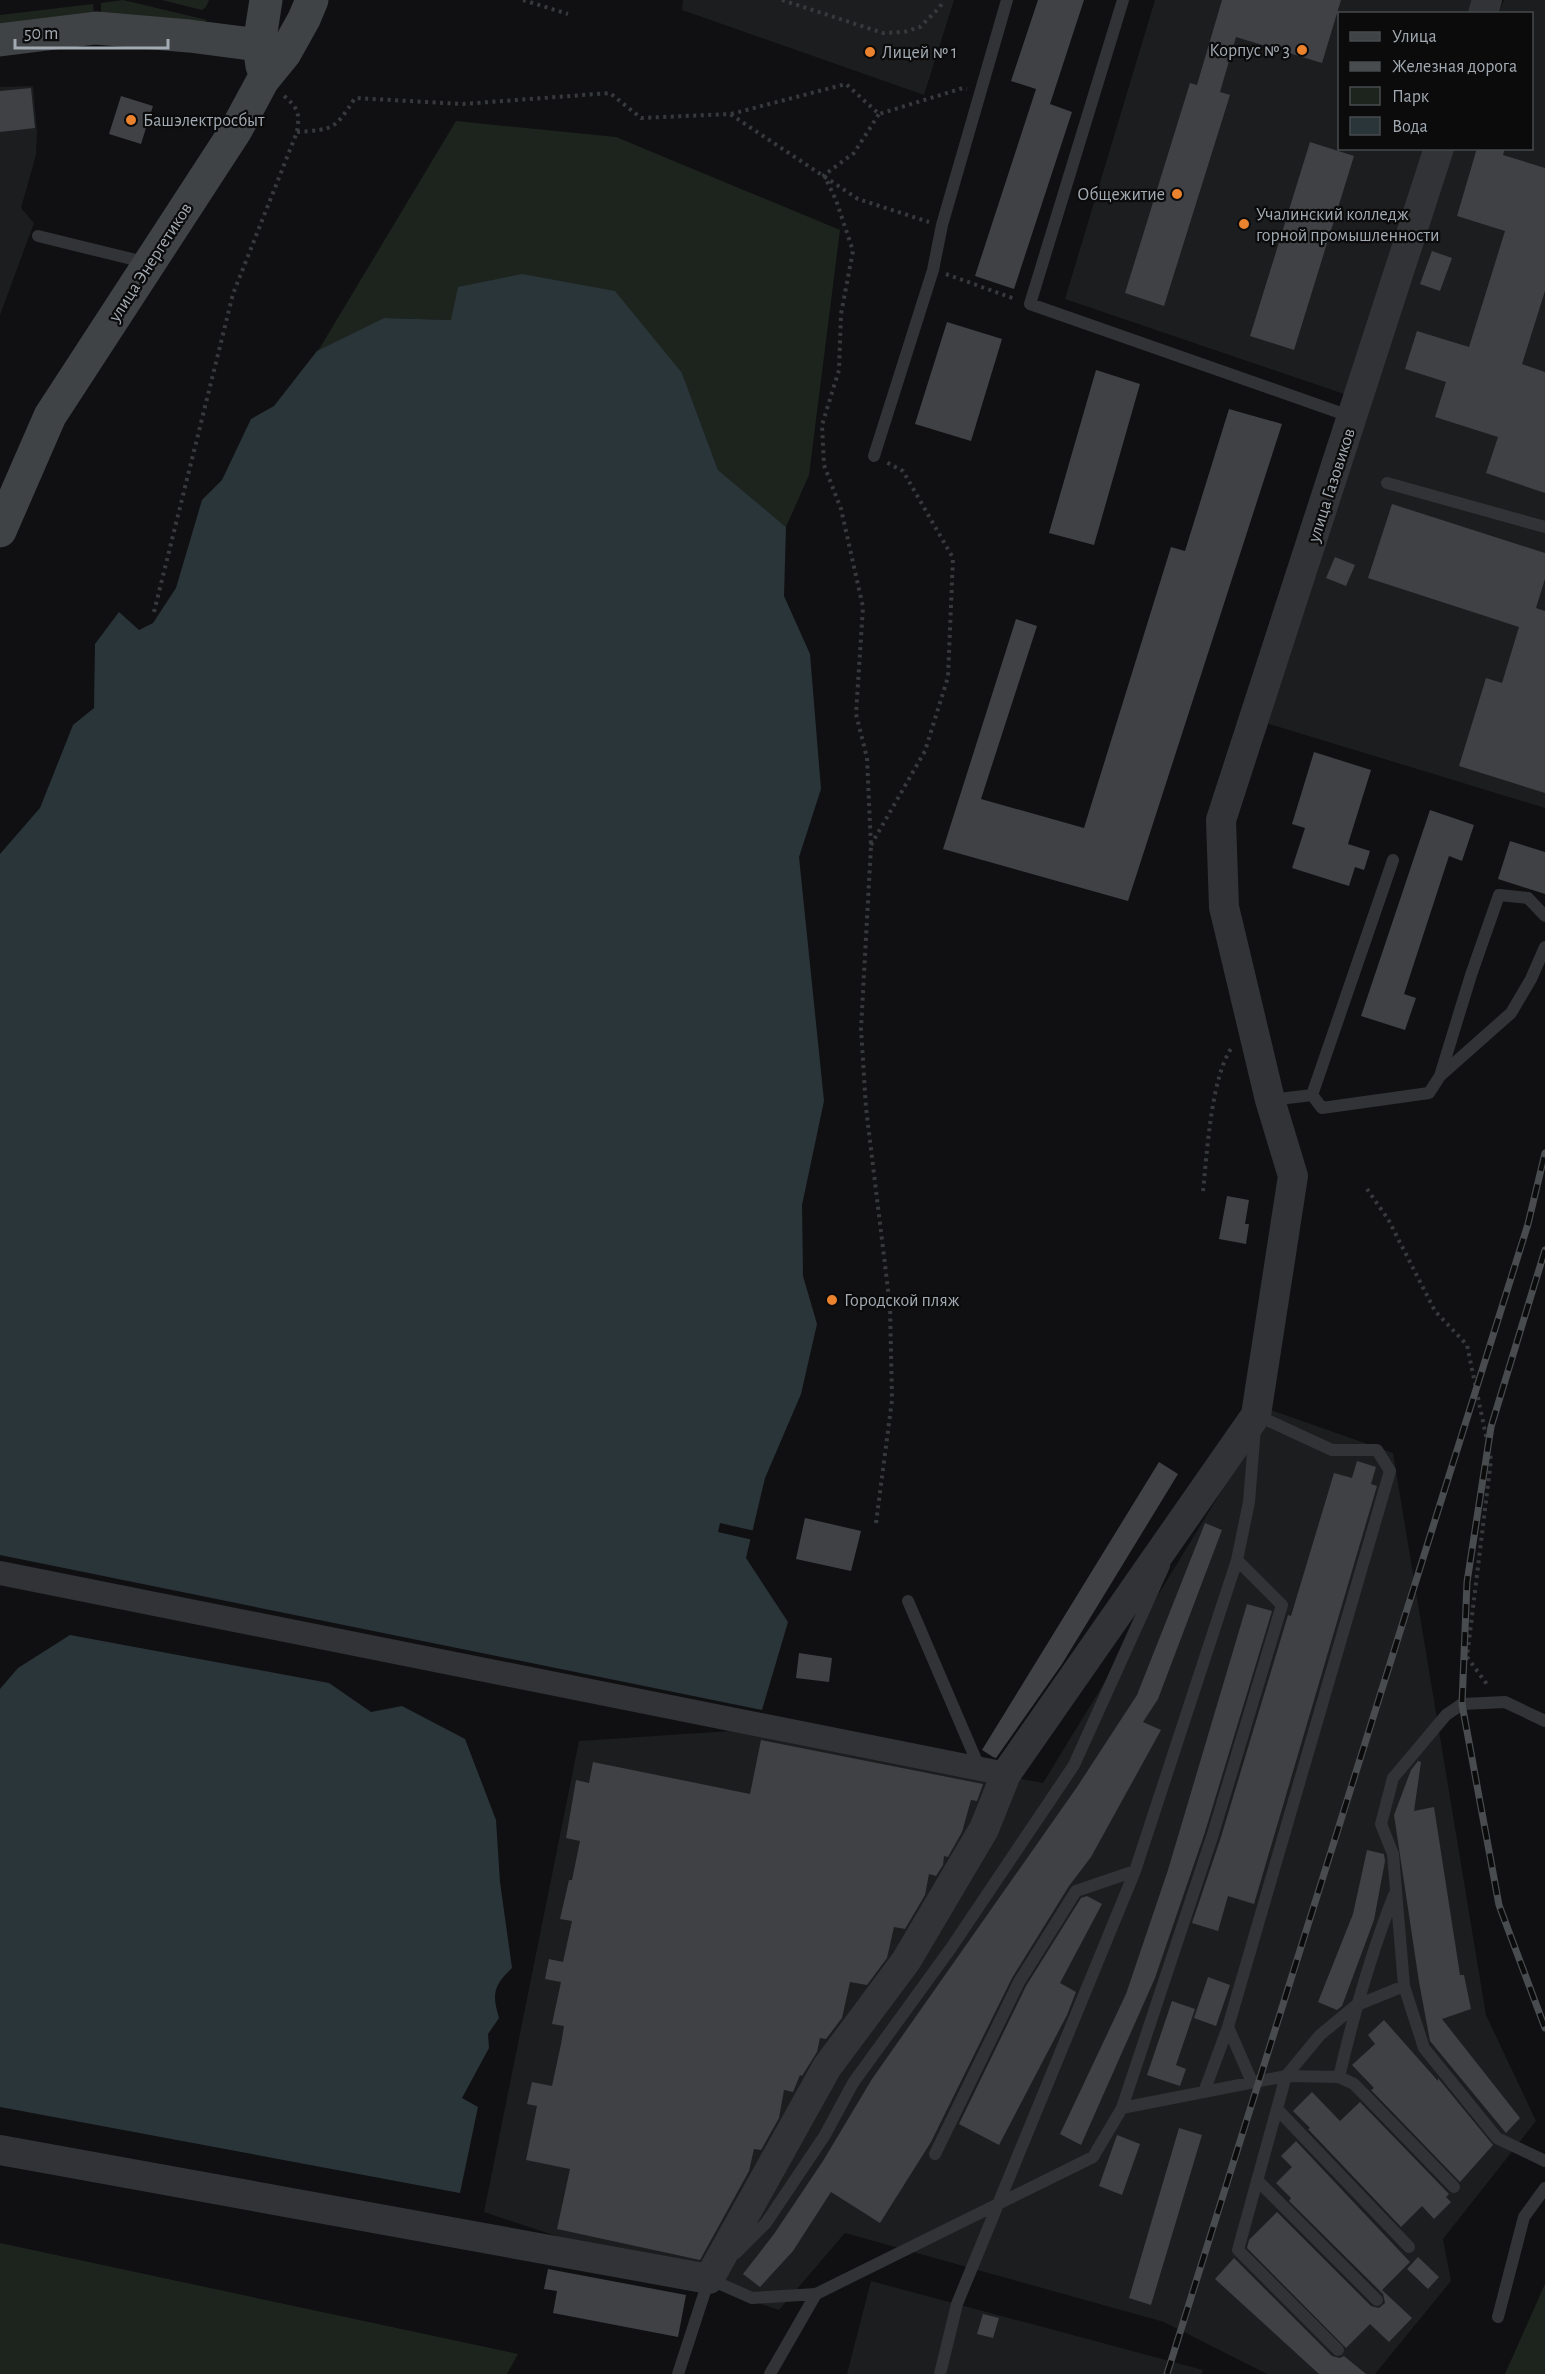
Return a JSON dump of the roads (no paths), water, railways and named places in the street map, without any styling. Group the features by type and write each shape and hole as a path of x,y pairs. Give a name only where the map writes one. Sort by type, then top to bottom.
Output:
{"main road":[{"path":"266,0 272,49"},
{"path":"272,49 304,19 312,0"},
{"path":"0,40 96,28 189,36 272,49"},
{"name":"улица Энергетиков","path":"0,531 50,416 236,130 263,80 272,49"}],"street":[{"name":"улица Газовиков","path":"1270,1100 1224,907 1221,820 1438,150"},
{"path":"0,2150 709,2279 827,2067 906,1961 984,1829 993,1771 1174,1533 1256,1415 1293,1176 1270,1100"},
{"path":"0,1573 993,1771"}],"lane":[{"path":"874,456 933,270 942,225 1007,0"},
{"path":"1123,0 1030,304 1353,418"},
{"path":"38,236 149,263"},
{"path":"1387,483 1545,527"},
{"path":"1311,1095 1393,860"},
{"path":"1440,1076 1471,975 1499,895 1528,898 1545,916"},
{"path":"1311,1095 1323,1108 1429,1093 1440,1076 1511,1013 1531,979 1545,947"},
{"path":"1270,1100 1311,1095"},
{"path":"940,2374 957,2304 1136,1871 1237,1560 1249,1502 1256,1415 1332,1450 1377,1450 1390,1470 1228,2027 1204,2092"},
{"path":"678,2374 709,2279 766,2223 825,2135 853,2083 951,1948 1074,1765 1162,1574 1174,1533"},
{"path":"709,2279 752,2298 816,2294 1092,2157 1122,2108 1213,1834 1282,1605 1237,1560"},
{"path":"908,1601 993,1771"},
{"path":"1545,1721 1505,1702 1462,1704 1446,1715 1394,1778 1381,1824 1393,1854 1404,1986 1424,2048 1497,2138 1545,2161"},
{"path":"935,2154 1019,1982 1076,1891 1136,1871"},
{"path":"1339,2077 1355,2006 1372,1952 1396,1890"},
{"path":"1338,2350 1238,2250 1286,2076 1320,2035 1355,2006 1404,1986"},
{"path":"1228,2027 1252,2082"},
{"path":"1122,2108 1286,2076 1339,2077 1354,2084 1454,2187"},
{"path":"1277,2109 1409,2247"},
{"path":"1257,2180 1377,2300"},
{"path":"1498,2317 1524,2217 1545,2188"},
{"path":"770,2374 816,2294"}],"water":[{"path":"522,274 615,291 682,373 718,470 786,527 784,596 810,654 821,789 799,857 824,1101 802,1205 803,1276 817,1324 801,1394 765,1478 746,1558 788,1622 762,1710 0,1555 0,854 40,808 73,725 94,708 95,644 119,612 139,630 153,623 176,588 202,500 222,480 251,419 274,406 317,351 384,318 451,320 458,287"},
{"path":"70,1635 329,1683 371,1712 402,1706 465,1739 496,1820 500,1882 512,1968 501,1980 496,1991 495,2003 499,2018 488,2034 489,2048 462,2098 478,2107 460,2193 0,2107 0,1689 18,1668"}],"railway":[{"path":"1167,2374 1528,1224 1545,1153"},
{"path":"1545,1250 1491,1427 1467,1582 1462,1704 1499,1905 1545,2028"}],"place":[{"name":"Корпус № 3","path":"1302,50"},
{"name":"Лицей № 1","path":"870,52"},
{"name":"Башэлектросбыт","path":"131,120"},
{"name":"Общежитие","path":"1177,194"},
{"name":"Учалинский колледж горной промышленности","path":"1244,224"},
{"name":"Городской пляж","path":"832,1300"}]}
